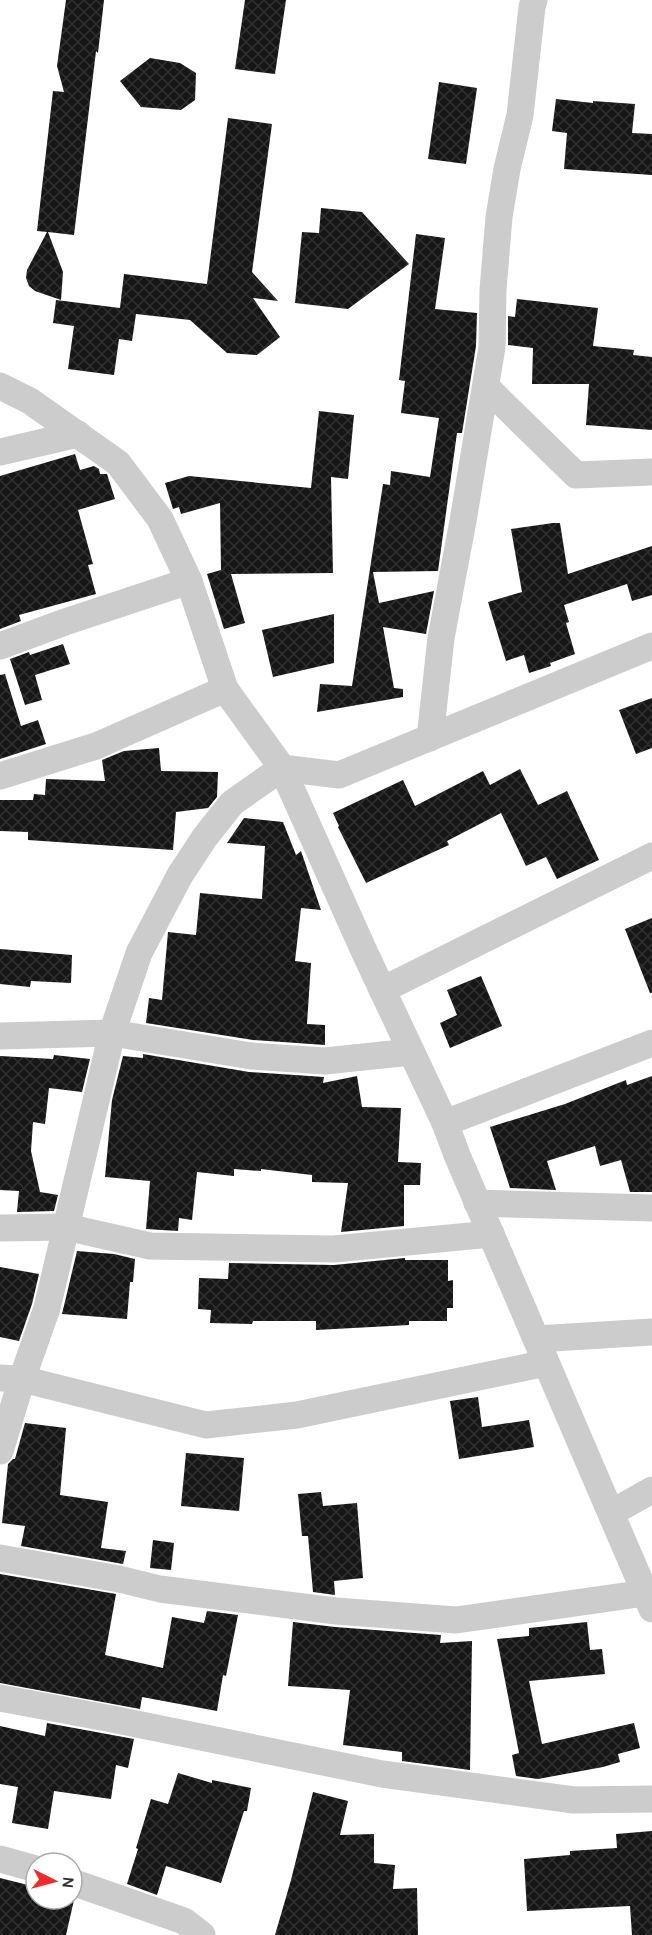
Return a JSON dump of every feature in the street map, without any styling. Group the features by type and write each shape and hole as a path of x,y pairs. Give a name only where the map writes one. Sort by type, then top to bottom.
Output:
{"street":[{"path":"430,738 441,638 492,346 493,290 499,217 507,169 520,115 534,0"},
{"path":"0,386 30,401 118,462 159,519 189,581 225,689 282,768 445,1123 477,1203 648,1601 456,1620 336,1611 160,1589 119,1579 0,1558"},
{"path":"486,387 576,475 652,472"},
{"path":"0,452 78,435"},
{"path":"0,646 189,581"},
{"path":"0,1451 11,1378 47,1308 112,1033 139,953 186,865 232,802 282,768 339,775 652,646"},
{"path":"0,776 96,746 225,689"},
{"path":"382,990 652,856"},
{"path":"0,1036 112,1033 250,1056 325,1061 411,1052"},
{"path":"445,1123 652,1043"},
{"path":"477,1203 652,1209"},
{"path":"0,1228 66,1227 150,1246 311,1249 334,1249 491,1234"},
{"path":"11,1378 206,1425 297,1415 541,1351 652,1332"},
{"path":"611,1513 652,1490"},
{"path":"0,1698 382,1774 574,1800 652,1799"},
{"path":"0,1859 24,1866"},
{"path":"84,1886 184,1921 202,1935"}],"building":[{"path":"66,0 104,0 74,235 48,232 63,272 61,300 35,291 29,286 26,278 27,270 47,232 37,231 53,91 64,92 57,66"},
{"path":"245,0 286,0 275,74 235,69"},
{"path":"150,58 180,63 196,73 195,100 181,110 141,107 120,81"},
{"path":"439,82 477,88 466,164 428,159"},
{"path":"556,99 635,104 632,133 652,134 652,175 564,169 567,133 552,131"},
{"path":"228,118 272,124 252,272 278,301 253,298 280,337 257,355 227,353 190,320 136,314 132,341 119,339 114,375 68,369 74,326 53,323 56,300 120,308 124,274 207,284"},
{"path":"321,208 362,212 409,264 348,309 295,303 302,232 319,233"},
{"path":"416,234 445,238 435,309 477,313 476,346 462,433 457,433 438,571 373,572 379,603 434,591 426,634 383,627 394,688 403,689 403,697 317,712 320,684 352,686 383,484 390,485 391,471 430,477 439,418 401,413 405,381 399,380"},
{"path":"517,299 598,308 593,346 634,350 633,355 652,357 652,430 586,425 589,384 532,384 533,348 508,345 508,316 515,317"},
{"path":"319,411 354,415 348,479 331,477 333,573 231,574 245,623 224,629 207,574 221,570 220,503 181,514 179,507 173,509 165,483 189,476 311,488"},
{"path":"75,454 80,470 94,466 99,469 100,474 107,474 115,499 78,510 93,564 88,565 96,594 19,615 21,621 0,629 0,476"},
{"path":"560,523 568,574 652,546 652,595 632,601 627,584 564,605 569,622 566,623 575,654 550,663 551,666 529,673 524,655 506,661 488,602 522,592 511,529"},
{"path":"334,614 334,663 273,677 262,630"},
{"path":"63,644 70,664 35,675 42,700 25,705 10,659"},
{"path":"5,674 21,726 38,720 46,744 0,759 0,675"},
{"path":"652,698 652,748 636,754 619,710"},
{"path":"159,748 161,771 218,772 217,797 208,808 176,812 173,850 28,840 28,832 0,831 0,800 33,800 34,794 45,795 46,779 105,781 102,760 124,751"},
{"path":"520,769 538,805 567,791 599,860 557,879 546,857 526,866 501,813 447,841 449,845 366,883 333,813 403,780 415,806 483,771 490,785"},
{"path":"244,818 283,822 296,855 301,851 321,910 301,908 295,961 311,963 307,1024 325,1025 325,1045 253,1040 146,1023 149,998 162,1000 168,932 196,935 200,893 262,899 265,846 227,843"},
{"path":"652,918 652,993 650,993 625,929"},
{"path":"0,949 72,955 71,983 31,981 30,987 0,984"},
{"path":"481,976 502,1026 450,1048 440,1023 457,1015 447,990"},
{"path":"143,1054 249,1072 324,1077 323,1083 357,1076 362,1107 401,1108 398,1162 421,1163 420,1185 404,1185 404,1226 341,1232 348,1183 312,1182 312,1175 261,1169 261,1171 234,1169 234,1176 197,1172 192,1220 179,1218 178,1231 146,1229 150,1181 105,1177 112,1100 123,1056 143,1058"},
{"path":"54,1055 90,1059 82,1092 49,1088 45,1124 33,1122 31,1151 40,1192 58,1195 54,1211 17,1212 19,1191 0,1190 0,1056 53,1059"},
{"path":"652,1076 652,1192 630,1192 621,1160 600,1166 595,1146 547,1161 556,1190 510,1188 490,1127 565,1104 626,1080 627,1085"},
{"path":"77,1251 114,1254 135,1259 133,1282 130,1282 127,1319 62,1314"},
{"path":"405,1258 405,1260 448,1260 448,1281 453,1280 453,1308 447,1308 447,1321 409,1321 409,1325 316,1330 316,1321 210,1323 211,1310 198,1309 199,1278 228,1279 229,1263 334,1265"},
{"path":"0,1267 39,1274 32,1304 19,1341 0,1337"},
{"path":"478,1397 482,1427 529,1420 534,1447 459,1459 450,1401"},
{"path":"25,1423 66,1428 60,1495 108,1502 101,1548 126,1551 123,1564 21,1546 25,1526 2,1523 8,1464 15,1459"},
{"path":"186,1453 244,1458 239,1511 181,1506"},
{"path":"321,1492 323,1506 357,1503 363,1578 334,1581 335,1595 313,1592 308,1536 302,1536 298,1494"},
{"path":"153,1540 174,1543 171,1570 150,1568"},
{"path":"0,1574 116,1594 105,1655 163,1668 172,1617 204,1623 207,1611 238,1615 226,1676 223,1675 217,1711 142,1697 140,1709 0,1683"},
{"path":"293,1622 441,1635 440,1643 472,1641 470,1770 402,1761 402,1752 343,1745 350,1690 288,1686"},
{"path":"587,1622 590,1650 602,1649 605,1674 529,1681 542,1744 634,1723 640,1748 618,1754 620,1762 603,1767 538,1779 516,1776 512,1755 519,1753 497,1639 529,1636 529,1628"},
{"path":"47,1723 134,1739 128,1768 116,1765 111,1799 54,1791 48,1829 12,1823 18,1787 0,1784 0,1726 45,1736"},
{"path":"178,1773 212,1783 212,1780 251,1788 247,1811 244,1811 221,1883 166,1866 157,1895 127,1884 151,1799 168,1804"},
{"path":"313,1792 348,1801 340,1835 374,1834 374,1863 395,1865 393,1889 417,1888 418,1935 275,1935"},
{"path":"652,1831 652,1935 632,1935 630,1906 527,1911 524,1859 570,1855 570,1851 617,1848 616,1834"},
{"path":"0,1878 24,1884 24,1911 71,1911 66,1935 0,1935"}]}
